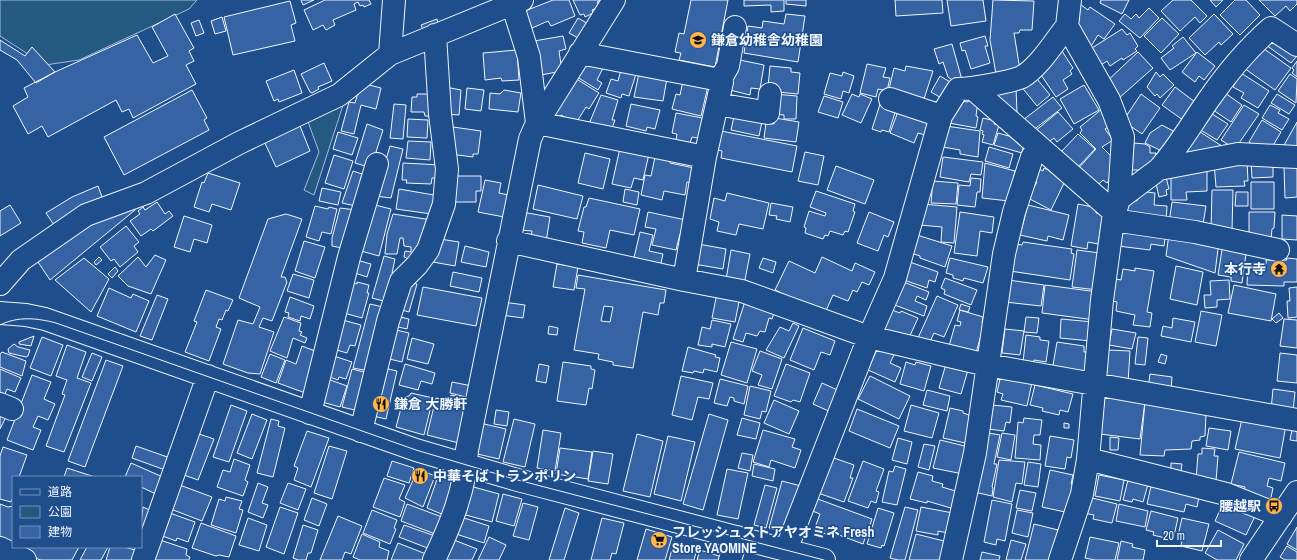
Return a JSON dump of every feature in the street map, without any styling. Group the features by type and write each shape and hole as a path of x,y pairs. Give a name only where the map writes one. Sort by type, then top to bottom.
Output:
{"street":[{"path":"390,54 394,0"},
{"path":"434,560 449,528 466,466 467,450 508,240 530,139 537,123 614,0"},
{"path":"786,550 869,337 895,278 941,116 958,89 972,88 1021,77 1034,66 1067,26 1070,0"},
{"path":"0,284 21,260 86,215 146,193 238,143 339,95 390,54 515,2 529,57 537,123"},
{"path":"1060,560 1082,494 1088,459 1096,386 1102,300 1116,211 1123,136 1109,100 1067,26"},
{"path":"684,280 705,156 722,82 720,80 728,66 735,27"},
{"path":"1116,211 1172,155 1232,68 1250,47 1271,28 1297,45"},
{"path":"360,431 388,322 401,281 417,266 428,250 444,204 447,169 440,114 435,35"},
{"path":"580,53 720,80"},
{"path":"972,88 1116,211 1195,232 1278,250"},
{"path":"717,104 768,113 770,94"},
{"path":"890,99 941,116"},
{"path":"537,123 705,156"},
{"path":"951,560 975,453 1004,254 1014,212 1027,171 1032,157 1039,146"},
{"path":"1159,169 1238,154 1297,157"},
{"path":"310,413 349,257 377,164"},
{"path":"508,240 684,280 742,291 869,337 987,365 1096,386 1297,420"},
{"path":"0,313 26,315 45,319 360,431 466,466 824,560"},
{"path":"143,560 208,376"},
{"path":"1088,459 1226,494 1280,516"},
{"path":"1251,560 1297,492"},
{"path":"730,560 737,538"},
{"path":"0,548 25,560"}],"green space":[{"path":"0,0 197,0 189,9 79,60 45,65 0,36"},
{"path":"345,99 314,195 304,190 319,152 307,119"}],"building":[{"path":"301,0 314,0 303,5"},
{"path":"325,0 369,0 371,4 364,7 363,5 360,6 358,2 354,4 356,10 333,20 335,25 326,30 323,25 313,30 304,10"},
{"path":"553,0 569,0 575,16 551,26 548,21 532,28 525,11"},
{"path":"573,0 601,0 597,2 600,7 592,10 593,13 585,17 584,14 580,15"},
{"path":"691,0 728,0 715,67 679,60 681,53 675,52 679,33 684,34"},
{"path":"744,0 784,0 784,11 771,12 771,5 744,6"},
{"path":"786,0 806,0 806,6 786,4"},
{"path":"895,0 942,0 943,13 896,16"},
{"path":"947,0 983,0 986,21 951,26"},
{"path":"993,0 1034,1 1032,30 1020,30 1019,33 1014,33 1020,70 996,74 990,40"},
{"path":"1101,0 1129,0 1122,14 1100,3"},
{"path":"1173,0 1191,0 1207,16 1200,23 1195,17 1180,31 1161,11"},
{"path":"1210,0 1223,0 1216,7"},
{"path":"1235,0 1246,0 1260,15 1240,35 1220,15"},
{"path":"1259,0 1297,0 1297,4 1290,11 1286,6 1275,16"},
{"path":"290,1 296,23 291,25 295,41 233,55 224,17"},
{"path":"1080,4 1088,10 1090,7 1115,24 1104,39 1098,35 1090,48 1073,29 1080,19 1073,14"},
{"path":"1149,8 1159,18 1140,38 1119,21 1125,14 1131,19 1136,14 1139,18"},
{"path":"175,14 194,48 189,51 194,61 186,65 196,84 133,118 129,109 122,112 116,100 48,137 42,126 28,134 13,106 28,97 24,88 55,72 137,35 153,63 168,56 152,27"},
{"path":"786,14 805,16 798,62 744,53 748,26 762,28 763,21 784,24"},
{"path":"1214,14 1233,34 1221,45 1219,42 1205,55 1189,38"},
{"path":"222,17 226,31 215,34 211,21"},
{"path":"578,18 590,25 582,40 569,33"},
{"path":"1162,18 1179,34 1161,53 1144,36"},
{"path":"437,19 439,27 424,32 421,25"},
{"path":"199,20 204,33 196,36 191,23"},
{"path":"1122,29 1127,35 1130,33 1138,46 1135,49 1137,51 1110,66 1107,61 1095,69 1084,53"},
{"path":"563,36 566,49 559,51 562,71 541,75 534,41"},
{"path":"985,36 988,46 985,46 990,63 971,69 965,50 962,51 960,43"},
{"path":"1273,36 1297,56 1291,63 1266,45"},
{"path":"1183,37 1196,53 1170,70 1161,58 1174,48 1172,46"},
{"path":"0,40 25,56 32,47 55,72 36,83 17,60 0,50"},
{"path":"952,44 962,80 955,82 948,77 943,62 939,64 934,49"},
{"path":"1260,46 1291,68 1275,90 1244,68"},
{"path":"1060,48 1073,68 1070,71 1072,74 1063,80 1068,89 1056,97 1039,72"},
{"path":"517,50 519,80 502,81 501,78 485,80 483,53"},
{"path":"1138,52 1153,68 1118,99 1104,84"},
{"path":"1197,52 1215,66 1204,80 1199,76 1195,82 1182,72"},
{"path":"735,59 764,65 760,89 751,88 750,95 730,90"},
{"path":"586,60 605,64 597,80 602,83 598,90 577,77"},
{"path":"1297,61 1297,77 1292,73 1294,70 1292,68"},
{"path":"324,63 332,81 318,87 319,89 312,93 310,92 301,74"},
{"path":"867,64 886,68 883,77 890,78 887,91 878,89 876,97 860,93"},
{"path":"622,66 637,71 629,96 622,94 621,98 606,93 611,79 618,81"},
{"path":"770,66 791,68 791,72 800,73 798,94 777,92 768,87"},
{"path":"906,66 933,71 924,99 889,89 894,68 905,71"},
{"path":"294,70 302,93 279,102 278,99 274,101 266,81"},
{"path":"843,72 854,76 849,93 843,91 841,99 824,94 830,73 842,76"},
{"path":"1156,72 1160,77 1163,74 1174,85 1160,98 1157,94 1155,96 1147,87"},
{"path":"639,73 667,78 663,101 634,97"},
{"path":"1241,73 1269,91 1258,108 1241,98 1244,93 1233,87"},
{"path":"1033,74 1050,95 1037,106 1020,85"},
{"path":"1290,74 1297,79 1296,103 1278,91"},
{"path":"940,76 952,83 943,99 931,92"},
{"path":"575,78 599,93 589,109 586,107 576,123 561,115 559,119 552,115"},
{"path":"683,81 708,86 701,116 672,109 676,94 680,95"},
{"path":"369,85 381,88 376,109 361,105 354,134 341,131 349,102 355,103 358,93"},
{"path":"1084,85 1099,110 1074,124 1060,99"},
{"path":"445,87 461,90 459,115 445,114"},
{"path":"1175,87 1199,105 1187,123 1162,105"},
{"path":"467,88 484,90 481,111 465,109"},
{"path":"1016,88 1017,112 1009,113 989,89"},
{"path":"192,90 207,118 204,120 209,130 124,175 104,137"},
{"path":"504,90 521,93 518,112 489,109 490,93 500,94"},
{"path":"1225,93 1242,105 1231,122 1213,110"},
{"path":"417,94 430,94 434,116 425,116 424,112 411,112 412,97 417,97"},
{"path":"774,94 797,96 796,119 784,119 784,115 772,114"},
{"path":"852,94 859,97 860,94 872,99 861,123 842,115"},
{"path":"1141,94 1160,108 1142,134 1123,121"},
{"path":"1277,94 1295,105 1289,114 1271,103"},
{"path":"601,95 618,100 612,120 615,120 611,131 589,124"},
{"path":"824,96 843,102 838,118 818,112"},
{"path":"1053,97 1062,108 1032,131 1023,120"},
{"path":"970,99 978,101 976,128 949,123 961,101 968,102"},
{"path":"881,101 897,106 889,132 882,130 881,132 872,129"},
{"path":"394,104 406,105 403,139 390,138"},
{"path":"631,104 660,110 655,129 647,127 646,131 626,126"},
{"path":"1244,105 1259,114 1235,149 1221,140"},
{"path":"1270,105 1280,110 1278,113 1289,119 1282,130 1262,118"},
{"path":"900,106 935,117 929,136 918,133 914,143 890,133"},
{"path":"1103,108 1110,126 1105,129 1113,140 1102,147 1112,157 1114,173 1107,183 1103,180 1095,188 1076,171 1096,149 1080,133 1082,130 1080,127"},
{"path":"735,112 763,117 759,136 731,130"},
{"path":"1058,112 1073,129 1057,142 1054,138 1045,145 1034,132"},
{"path":"1209,112 1228,124 1217,140 1199,129"},
{"path":"676,113 708,119 704,139 692,137 690,143 676,140 677,134 672,133"},
{"path":"775,118 799,122 796,142 764,138 766,123 774,124"},
{"path":"983,118 995,121 994,124 999,125 993,145 982,142 984,135 982,134 983,131 980,130"},
{"path":"408,119 428,120 427,138 407,137"},
{"path":"1262,120 1281,132 1271,149 1262,150 1249,142"},
{"path":"1297,122 1297,152 1283,147"},
{"path":"367,124 383,130 376,152 379,153 376,163 372,168 355,163"},
{"path":"1162,125 1175,132 1164,152 1145,143 1150,133"},
{"path":"300,126 310,151 276,167 264,141"},
{"path":"946,126 980,131 978,157 960,154 960,150 943,147"},
{"path":"453,127 481,131 478,154 473,154 473,157 450,154"},
{"path":"1197,130 1225,148 1174,161"},
{"path":"721,131 797,146 792,172 721,158 722,151 718,150"},
{"path":"338,132 358,138 352,155 333,149"},
{"path":"998,133 1023,140 1024,144 1022,153 994,145"},
{"path":"1078,134 1095,149 1077,168 1061,152"},
{"path":"408,141 431,142 430,160 406,158"},
{"path":"1134,143 1145,144 1150,147 1150,153 1156,153 1155,162 1147,170 1132,170"},
{"path":"390,146 403,149 391,198 375,196"},
{"path":"989,147 1013,154 1009,168 985,161"},
{"path":"620,148 649,154 643,180 634,178 631,188 612,184"},
{"path":"805,152 824,156 818,185 798,181"},
{"path":"585,153 610,159 603,189 578,183"},
{"path":"334,155 353,161 344,189 325,183"},
{"path":"655,157 670,160 670,163 694,168 691,183 687,182 685,195 664,191 662,200 641,195 645,175 651,176"},
{"path":"943,157 983,162 981,175 971,174 969,182 940,177"},
{"path":"1247,161 1248,181 1244,181 1245,186 1216,187 1214,162"},
{"path":"1251,162 1273,163 1273,177 1252,178"},
{"path":"403,163 441,165 440,178 432,178 431,184 406,183 407,180 402,180"},
{"path":"985,163 1015,171 1009,201 982,198"},
{"path":"836,166 874,180 865,204 827,190"},
{"path":"1035,167 1043,171 1044,168 1066,179 1051,210 1028,198 1037,182 1030,178"},
{"path":"1284,167 1297,167 1297,197 1285,198"},
{"path":"1207,168 1207,191 1186,192 1187,200 1171,200 1171,173"},
{"path":"353,171 362,174 360,181 367,184 360,207 342,203"},
{"path":"208,173 240,183 231,210 212,204 209,212 194,207 202,182 204,183"},
{"path":"453,176 481,176 481,191 476,191 476,202 453,202"},
{"path":"1166,177 1169,189 1166,190 1167,195 1159,197 1155,179"},
{"path":"971,178 981,179 980,192 977,192 975,207 957,205 959,185 970,186"},
{"path":"485,180 501,183 499,193 508,195 504,217 478,212"},
{"path":"933,181 958,183 956,204 931,203"},
{"path":"1251,182 1274,182 1274,209 1251,209"},
{"path":"538,185 583,196 577,219 533,209"},
{"path":"98,186 102,197 54,225 46,213 72,197"},
{"path":"322,188 341,192 338,205 319,201"},
{"path":"399,189 434,195 432,214 396,209"},
{"path":"625,189 639,192 637,205 623,202"},
{"path":"1212,190 1233,190 1232,230 1211,230"},
{"path":"816,191 855,204 853,211 855,212 848,232 845,231 843,235 830,231 828,236 825,235 823,239 805,233 806,228 804,227 809,211 825,216 826,213 810,207"},
{"path":"1138,191 1155,193 1154,205 1167,206 1166,221 1126,217 1128,200 1137,201"},
{"path":"1236,192 1248,192 1248,206 1235,206"},
{"path":"727,193 769,203 763,229 739,224 736,235 717,231 719,222 710,219 714,198 725,201"},
{"path":"589,198 640,209 634,235 610,230 606,248 582,243 584,232 578,231 584,207 586,207"},
{"path":"157,202 165,214 169,211 173,216 153,231 151,229 141,236 130,221 140,214 138,211 143,207 145,210"},
{"path":"1172,202 1206,206 1203,224 1169,223"},
{"path":"771,203 793,207 790,222 776,219 777,216 769,215"},
{"path":"371,204 391,209 379,256 361,251"},
{"path":"922,204 957,207 954,243 941,242 942,227 920,225"},
{"path":"1078,204 1097,208 1096,213 1103,214 1098,244 1088,242 1087,249 1071,246"},
{"path":"10,205 21,223 0,236 0,211"},
{"path":"133,205 135,210 50,280 36,259 82,228"},
{"path":"1028,205 1069,215 1063,240 1048,236 1047,241 1020,235"},
{"path":"315,206 328,209 329,207 337,209 331,234 322,232 319,241 306,237"},
{"path":"340,208 356,210 347,249 332,246 332,238"},
{"path":"522,212 550,217 546,242 531,240 532,231 519,230"},
{"path":"648,212 686,220 683,234 680,234 676,250 652,245 656,229 645,227"},
{"path":"869,212 894,222 888,237 884,235 878,251 857,243"},
{"path":"960,212 994,217 992,233 980,231 977,256 954,253"},
{"path":"1249,212 1275,212 1274,228 1272,229 1271,239 1249,239"},
{"path":"286,214 302,219 281,277 285,277 287,282 272,321 263,318 259,327 274,332 260,374 248,373 223,364 238,320 253,324 260,307 239,298 268,219"},
{"path":"393,214 432,220 416,262 404,257 405,251 411,252 411,247 404,246 403,238 400,238 397,254 385,254 387,234"},
{"path":"1282,215 1297,216 1297,240 1282,239"},
{"path":"184,216 212,225 207,243 194,239 190,252 174,247"},
{"path":"126,226 139,242 134,246 138,252 120,267 114,259 111,261 100,247"},
{"path":"1120,227 1166,232 1164,246 1151,244 1150,250 1118,246"},
{"path":"640,232 653,235 649,251 663,254 660,267 633,262"},
{"path":"1169,234 1219,241 1215,273 1166,256"},
{"path":"917,235 952,246 945,267 911,253"},
{"path":"440,239 459,242 455,266 433,262"},
{"path":"304,241 325,247 315,278 295,271"},
{"path":"1023,242 1072,249 1071,253 1074,254 1070,280 1010,271 1014,244 1022,245"},
{"path":"1223,243 1247,246 1242,283 1231,281 1231,277 1218,275"},
{"path":"698,244 726,249 723,269 694,264"},
{"path":"465,246 489,252 486,267 461,262"},
{"path":"731,250 750,254 743,290 725,286"},
{"path":"1077,250 1100,253 1098,290 1072,287"},
{"path":"155,255 166,260 151,294 128,286 118,276 138,257 146,267"},
{"path":"384,256 395,259 392,273 396,274 391,303 372,298"},
{"path":"99,257 102,260 96,265 94,262"},
{"path":"822,257 852,271 855,263 875,272 869,285 862,282 857,292 853,290 848,301 833,295 825,313 775,290 789,261 815,273"},
{"path":"84,258 109,279 91,312 55,280"},
{"path":"763,258 776,262 773,273 759,268"},
{"path":"950,258 988,267 983,283 964,278 963,281 953,278 953,275 946,273"},
{"path":"1286,258 1297,259 1297,282 1284,282 1284,286 1247,285 1248,263 1266,264 1266,260 1287,260"},
{"path":"353,259 371,264 367,277 349,271"},
{"path":"907,261 938,272 935,282 929,280 927,288 901,279"},
{"path":"557,264 578,267 574,290 553,287"},
{"path":"1176,266 1203,272 1197,305 1170,299"},
{"path":"115,267 118,271 112,278 108,274"},
{"path":"1135,268 1154,271 1147,312 1152,313 1150,327 1133,325 1135,315 1116,311 1117,302 1112,301 1116,279 1121,280 1123,269 1135,271"},
{"path":"453,272 482,278 479,292 450,286"},
{"path":"293,274 314,280 309,298 287,291"},
{"path":"578,275 666,290 664,303 660,303 658,315 643,312 633,368 613,365 613,362 598,359 599,354 574,350 585,289 576,288","holes":["604,306 613,307 610,322 601,321"]},
{"path":"945,278 977,290 971,305 944,294 945,290 941,288"},
{"path":"1008,280 1044,285 1041,306 1005,302"},
{"path":"1229,280 1230,299 1217,300 1217,307 1205,308 1204,295 1211,295 1210,281"},
{"path":"406,281 417,284 409,312 398,309"},
{"path":"901,281 929,292 926,300 917,296 915,301 927,306 924,316 892,304"},
{"path":"357,282 369,285 367,293 369,293 362,318 344,313 353,283 357,284"},
{"path":"1045,285 1098,292 1095,320 1042,313"},
{"path":"1234,285 1276,294 1271,321 1228,313"},
{"path":"423,287 482,298 476,326 417,315"},
{"path":"1297,287 1297,317 1288,318 1287,301 1290,301 1289,288"},
{"path":"109,288 131,298 133,294 149,301 136,332 97,316"},
{"path":"718,288 741,292 735,322 712,318"},
{"path":"206,290 233,300 228,311 226,310 222,320 219,319 216,327 221,329 209,361 185,352 197,322 194,321"},
{"path":"157,295 168,299 152,340 140,336"},
{"path":"937,296 958,305 944,337 934,333 929,344 918,338"},
{"path":"290,297 314,306 310,319 301,316 300,321 288,317 289,313 285,312"},
{"path":"746,298 776,307 772,319 769,318 765,332 760,331 757,336 746,333 743,342 733,339"},
{"path":"503,302 525,305 523,318 501,315"},
{"path":"370,304 383,307 369,371 353,368"},
{"path":"961,304 970,307 968,312 959,310"},
{"path":"892,310 900,313 901,311 918,318 908,340 883,329"},
{"path":"960,310 983,317 982,323 984,324 976,353 949,346 955,325 960,326 961,322 957,321"},
{"path":"1201,311 1222,315 1216,346 1195,342"},
{"path":"1279,313 1283,318 1276,323 1272,319"},
{"path":"396,316 409,319 407,329 394,326"},
{"path":"284,317 301,323 299,331 302,332 300,335 307,338 305,343 293,338 287,358 270,351"},
{"path":"1026,317 1039,318 1037,333 1024,332"},
{"path":"1173,318 1195,322 1191,342 1161,336 1163,326 1172,328"},
{"path":"339,319 361,325 355,346 350,345 347,353 333,349"},
{"path":"1061,319 1093,322 1091,341 1060,338"},
{"path":"1284,319 1297,320 1297,348 1280,346"},
{"path":"712,320 731,324 725,347 712,344 712,347 698,345 702,327 710,329"},
{"path":"793,323 799,326 784,358 766,350 780,327 789,331"},
{"path":"549,326 558,328 557,335 548,334"},
{"path":"803,328 835,341 830,355 821,352 814,370 790,360"},
{"path":"392,329 409,333 402,362 385,358"},
{"path":"1005,329 1024,331 1020,355 1002,353"},
{"path":"1112,329 1136,333 1132,349 1109,345"},
{"path":"1026,335 1040,337 1040,340 1049,341 1046,362 1034,360 1033,363 1023,362"},
{"path":"34,336 31,346 19,344 19,342"},
{"path":"42,337 63,345 51,376 30,368"},
{"path":"1138,337 1148,338 1145,365 1135,364"},
{"path":"412,338 434,344 428,364 407,359"},
{"path":"731,342 757,349 747,383 721,375"},
{"path":"1057,342 1084,346 1084,352 1089,352 1086,375 1052,371"},
{"path":"14,344 18,347 30,350 28,356 26,357 9,353 8,349"},
{"path":"67,345 86,352 77,378 91,383 64,452 46,446 65,395 62,394 67,380 56,376"},
{"path":"302,346 323,354 308,394 278,383 286,360 296,364"},
{"path":"688,347 716,355 715,357 720,358 717,372 704,369 703,373 682,371"},
{"path":"878,347 894,355 890,363 901,368 895,382 868,370"},
{"path":"1108,350 1130,351 1128,383 1106,382"},
{"path":"760,351 782,359 772,389 758,385 762,375 752,371"},
{"path":"2,352 26,361 22,376 0,367 0,354"},
{"path":"92,353 102,357 92,381 82,377"},
{"path":"1280,353 1297,355 1297,383 1277,381"},
{"path":"270,354 285,360 276,383 261,377"},
{"path":"1161,354 1167,356 1165,364 1158,362"},
{"path":"331,355 352,362 346,379 339,377 338,380 324,375"},
{"path":"106,360 123,366 85,467 68,461"},
{"path":"563,362 591,366 591,369 595,370 592,389 589,388 586,405 557,401"},
{"path":"906,362 915,365 916,362 931,366 924,391 900,384"},
{"path":"405,364 435,373 432,384 421,381 418,390 399,385"},
{"path":"539,364 549,366 546,383 536,381"},
{"path":"786,364 810,373 800,402 793,400 791,402 774,396"},
{"path":"946,364 968,370 961,394 939,388"},
{"path":"380,367 397,371 386,419 369,415"},
{"path":"0,369 21,378 15,392 7,389 4,396 0,394"},
{"path":"352,369 372,374 359,411 342,407"},
{"path":"1150,374 1172,377 1171,391 1148,389"},
{"path":"32,375 51,382 44,399 55,404 48,420 38,416 33,427 41,430 33,450 7,440"},
{"path":"1001,375 1032,382 1027,406 1001,400 1003,394 997,392"},
{"path":"681,376 713,383 709,399 698,397 692,420 672,415"},
{"path":"870,376 910,396 899,419 858,399"},
{"path":"322,377 347,386 340,407 315,400"},
{"path":"720,379 748,386 744,404 734,401 734,398 730,397 727,406 714,403"},
{"path":"452,382 472,386 470,398 450,393"},
{"path":"822,383 842,392 833,413 813,404"},
{"path":"1035,385 1073,394 1068,412 1060,410 1059,415 1042,411 1043,408 1030,405"},
{"path":"750,386 771,391 766,412 762,411 760,419 744,415"},
{"path":"1273,389 1295,392 1293,412 1271,410"},
{"path":"927,390 950,396 947,411 923,405"},
{"path":"411,393 433,398 424,435 396,427 404,397 409,396"},
{"path":"451,395 470,399 459,443 427,435 436,398 450,401"},
{"path":"1105,397 1145,402 1140,439 1100,434"},
{"path":"774,400 799,411 789,434 764,423"},
{"path":"1145,402 1206,414 1205,436 1200,437 1200,440 1192,441 1191,449 1165,450 1164,456 1140,455"},
{"path":"231,405 247,411 229,462 213,457"},
{"path":"911,405 939,413 932,438 904,431"},
{"path":"992,405 1012,407 1010,423 1006,422 1004,431 988,429"},
{"path":"950,408 963,411 963,413 972,416 965,443 943,438"},
{"path":"857,409 899,426 890,448 849,431"},
{"path":"496,410 509,412 507,426 494,424"},
{"path":"0,412 7,415 0,429"},
{"path":"252,414 267,420 252,459 237,453"},
{"path":"709,414 728,420 703,510 683,504"},
{"path":"742,418 760,423 756,439 737,435"},
{"path":"1024,418 1042,420 1040,435 1034,435 1033,444 1041,445 1040,460 1015,458 1018,422 1023,423"},
{"path":"271,419 279,421 278,426 285,428 273,477 257,473"},
{"path":"514,419 535,424 525,467 503,462"},
{"path":"1242,419 1286,425 1280,458 1235,449"},
{"path":"480,423 506,429 499,459 473,453"},
{"path":"1064,423 1069,424 1069,428 1064,428"},
{"path":"1293,425 1297,425 1297,441 1290,440"},
{"path":"1209,428 1231,431 1228,450 1206,446"},
{"path":"543,430 561,433 555,471 537,468"},
{"path":"763,430 795,439 792,447 801,450 795,468 771,460 769,467 753,462"},
{"path":"307,431 329,438 311,487 294,480 298,468 294,466"},
{"path":"196,433 214,439 198,480 181,474"},
{"path":"988,433 1000,435 994,464 997,464 992,487 992,496 974,492"},
{"path":"1002,433 1015,435 1011,460 997,457"},
{"path":"637,434 663,441 650,497 623,491"},
{"path":"668,436 695,442 681,501 654,494"},
{"path":"1050,436 1074,440 1071,458 1067,457 1065,469 1045,466"},
{"path":"1110,437 1119,438 1118,450 1110,450"},
{"path":"898,438 912,442 907,464 892,460"},
{"path":"940,440 969,447 963,474 933,468"},
{"path":"924,444 935,446 929,470 918,467"},
{"path":"136,446 173,459 168,471 132,458"},
{"path":"329,446 347,451 332,499 314,493"},
{"path":"3,447 27,455 19,476 12,476 11,502 0,499 0,456"},
{"path":"560,448 592,452 588,479 556,474"},
{"path":"1202,448 1215,449 1214,456 1218,456 1216,481 1196,480 1198,454 1202,454"},
{"path":"593,451 613,454 608,484 588,481"},
{"path":"1239,452 1285,463 1281,481 1269,478 1267,486 1273,488 1270,502 1243,495 1245,487 1231,484"},
{"path":"742,453 753,455 750,471 738,468"},
{"path":"831,457 854,465 850,478 853,478 844,502 818,493"},
{"path":"234,459 250,465 245,480 248,482 243,496 217,487 223,470 230,472"},
{"path":"999,460 1025,462 1022,484 1016,483 1012,502 993,497"},
{"path":"392,461 414,468 409,483 387,476"},
{"path":"863,461 884,469 876,491 879,492 876,503 871,501 868,508 848,501"},
{"path":"1028,462 1041,464 1038,487 1024,485"},
{"path":"131,463 165,478 158,495 142,487 142,476 125,476"},
{"path":"1171,463 1182,464 1181,471 1171,471"},
{"path":"754,464 775,469 773,481 752,476"},
{"path":"895,466 906,469 897,505 882,502 889,471 893,472"},
{"path":"67,468 92,476 64,476"},
{"path":"418,469 435,476 423,507 405,498"},
{"path":"727,469 748,473 738,519 717,515"},
{"path":"1050,470 1073,475 1071,484 1075,485 1070,505 1067,504 1065,512 1042,507"},
{"path":"918,472 933,476 932,481 943,484 942,487 959,492 954,509 927,501 927,503 910,499"},
{"path":"1099,475 1124,480 1120,501 1095,496"},
{"path":"438,476 455,482 444,515 427,508"},
{"path":"1129,476 1149,481 1143,502 1133,499 1132,502 1123,500"},
{"path":"384,478 405,485 399,499 405,502 400,517 373,507"},
{"path":"782,481 801,486 784,532 769,528"},
{"path":"1152,482 1200,492 1197,507 1186,504 1184,512 1147,504"},
{"path":"258,483 268,487 262,503 268,505 263,518 248,512"},
{"path":"288,483 306,489 298,510 280,503"},
{"path":"177,484 212,497 202,521 168,508"},
{"path":"765,485 777,488 766,528 754,525"},
{"path":"470,486 499,494 492,522 462,514"},
{"path":"1020,490 1036,493 1032,511 1016,508"},
{"path":"503,494 522,499 514,526 496,521"},
{"path":"226,497 242,501 239,509 243,510 236,533 211,525 219,499 225,501"},
{"path":"1088,497 1117,504 1112,523 1093,519 1094,515 1084,513"},
{"path":"312,498 327,504 319,526 304,520"},
{"path":"815,498 872,519 863,544 831,532 829,535 814,530 820,514 810,510"},
{"path":"1225,499 1256,514 1246,535 1215,521"},
{"path":"992,500 1012,504 1005,541 997,539 996,545 984,542"},
{"path":"523,503 538,507 529,540 513,536"},
{"path":"0,504 8,507 12,506 12,547 0,541"},
{"path":"407,504 442,517 435,534 401,521"},
{"path":"1119,504 1148,511 1145,527 1116,521"},
{"path":"143,507 154,512 148,528 142,525"},
{"path":"280,507 298,513 284,554 266,547"},
{"path":"905,507 918,510 905,560 898,560 890,558"},
{"path":"921,507 953,513 948,533 938,531 938,535 916,531"},
{"path":"565,508 579,513 564,560 549,560"},
{"path":"878,508 894,513 884,546 882,545 881,548 867,544"},
{"path":"372,510 397,520 394,528 396,529 390,544 363,533"},
{"path":"1017,510 1033,513 1028,537 1012,533"},
{"path":"1151,511 1178,518 1173,540 1153,535 1154,532 1146,530"},
{"path":"167,512 195,522 188,542 177,538 176,541 160,535"},
{"path":"338,516 362,526 351,554 345,552 342,560 320,560"},
{"path":"461,517 489,526 484,543 456,534"},
{"path":"248,518 267,525 259,551 239,545"},
{"path":"602,518 624,523 616,554 612,553 610,560 591,560"},
{"path":"1182,518 1209,524 1202,551 1181,546 1182,541 1177,540"},
{"path":"201,523 236,536 229,557 219,555 216,556 192,548"},
{"path":"1034,524 1058,530 1051,560 1025,560"},
{"path":"303,525 318,530 311,553 308,553 306,560 298,560 293,558"},
{"path":"404,525 435,536 430,549 399,537"},
{"path":"1297,527 1297,550 1287,544"},
{"path":"646,529 672,537 665,560 637,560"},
{"path":"1218,530 1244,544 1236,560 1217,560 1205,553"},
{"path":"362,534 380,542 379,547 389,551 387,560 360,560 353,557"},
{"path":"916,534 948,542 944,560 909,560"},
{"path":"489,537 506,545 499,560 478,560"},
{"path":"1090,537 1119,543 1115,560 1095,560 1085,558"},
{"path":"160,540 187,549 186,555 190,557 189,560 154,560"},
{"path":"454,540 477,549 472,560 445,560"},
{"path":"1011,540 1026,544 1021,560 1006,560"},
{"path":"1121,541 1133,544 1132,547 1145,550 1143,560 1117,560"},
{"path":"674,542 697,549 694,560 669,560"},
{"path":"398,543 426,554 423,560 391,560"},
{"path":"1287,546 1297,552 1297,560 1285,560 1280,557"},
{"path":"15,548 78,548 72,560 38,559"},
{"path":"86,548 107,548 101,560 80,560"},
{"path":"110,548 128,548 135,550 132,560 106,560"},
{"path":"700,550 725,558 724,560 697,560"},
{"path":"982,552 1000,556 999,560 980,560"}],"tram line":[{"path":"0,325 21,319 42,320 56,323 416,450 514,479 824,560"}],"place":[{"name":"鎌倉幼稚舎幼稚園","path":"698,40"},
{"name":"本行寺","path":"1279,269"},
{"name":"鎌倉 大勝軒","path":"381,404"},
{"name":"中華そば トランポリン","path":"420,476"},
{"name":"腰越駅","path":"1274,506"},
{"name":"フレッシュストアヤオミネ Fresh Store YAOMINE","path":"659,540"}]}
